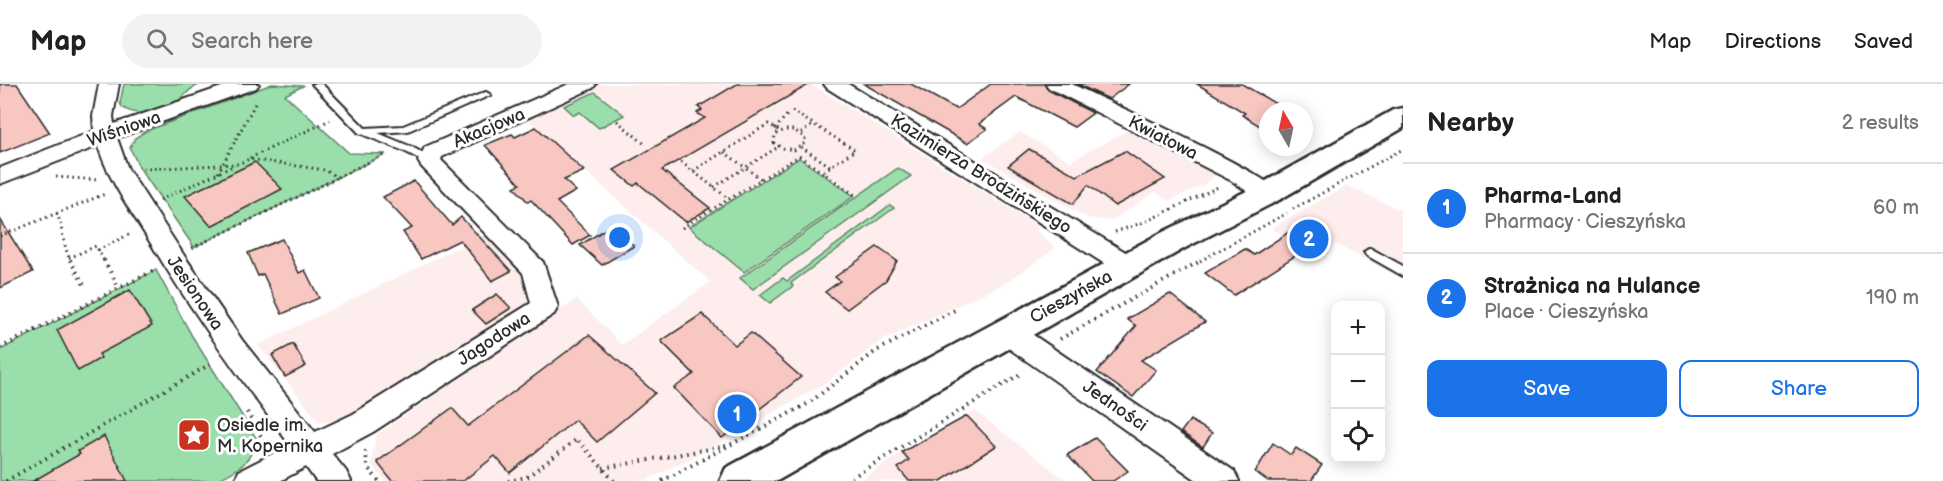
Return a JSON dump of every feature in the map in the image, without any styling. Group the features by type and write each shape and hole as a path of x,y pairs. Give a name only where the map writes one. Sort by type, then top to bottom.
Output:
{"main road":[{"name":"Cieszyńska","path":"740,481 1128,266 1268,193 1403,116"}],"street":[{"name":"Jesionowa","path":"109,84 103,116 105,135 117,170 232,348 335,481"},
{"name":"Akacjowa","path":"429,161 433,152 586,84"},
{"name":"Kazimierza Brodzińskiego","path":"834,84 1128,266"},
{"name":"Kwiatowa","path":"1056,84 1268,193"},
{"name":"Wiśniowa","path":"0,176 105,135 254,90"},
{"name":"Jagodowa","path":"250,481 353,428 545,307 534,268 429,161"},
{"name":"Jedności","path":"1007,332 1223,481"}],"lane":[{"path":"317,84 363,131 429,161"},
{"path":"363,131 404,129 486,95"},
{"path":"1370,252 1403,273"}],"path":[{"path":"218,173 224,165 254,90"},
{"path":"792,111 855,150 822,172"},
{"path":"157,202 345,113"},
{"path":"778,147 774,139 787,115"},
{"path":"617,121 646,145"},
{"path":"693,171 768,124 778,130 794,130 805,138 805,143 801,147 790,150 778,147 714,187"},
{"path":"801,134 814,124"},
{"path":"196,259 190,249 402,147"},
{"path":"801,147 830,166"},
{"path":"846,481 1046,359 1056,341 1403,149"},
{"path":"724,152 760,179"},
{"path":"682,228 799,156 855,195"},
{"path":"249,159 325,170 337,177"},
{"path":"681,162 729,199"},
{"path":"141,177 136,169 237,164"},
{"path":"48,176 100,180"},
{"path":"1107,232 1114,232 1147,221 1240,177"},
{"path":"0,236 108,194"},
{"path":"57,213 62,227 63,244 84,285"},
{"path":"98,250 133,233"},
{"path":"69,258 96,246 119,288"},
{"path":"0,348 156,270"},
{"path":"662,481 809,403 876,351 955,310"},
{"path":"6,481 217,361"},
{"path":"353,428 369,442 365,454 367,467 379,481"},
{"path":"508,481 527,477 577,439 614,481"},
{"path":"602,468 730,445"}],"shaded area":[{"path":"598,84 811,84 1037,225 1038,232 1056,248 1004,284 881,341 827,382 716,445 645,481 385,481 371,464 376,435 577,299 622,345 710,282 526,118"},
{"path":"1132,128 1219,172 1204,185 1169,201 1155,192 1111,221 1087,218 982,158 1020,132 1070,161"},
{"path":"1347,186 1403,211 1403,279 1335,244 1318,259 1271,228"},
{"path":"486,234 521,275 528,302 350,418 320,423 258,345"},
{"path":"975,411 1067,481 860,481 902,452"}],"green space":[{"path":"124,84 201,84 169,108 141,113 122,107 120,103"},
{"path":"272,84 303,86 285,95 349,153 386,154 194,247 139,167 130,148 135,138 146,131"},
{"path":"595,92 624,115 599,128 580,112 574,115 564,106"},
{"path":"799,158 854,196 744,272 689,227"},
{"path":"898,168 911,176 753,289 740,278"},
{"path":"890,205 894,208 791,283 793,286 770,303 760,295 783,278 787,281"},
{"path":"156,270 192,336 256,438 247,460 236,470 215,481 0,481 0,350"}],"building":[{"path":"0,84 17,84 50,133 0,153"},
{"path":"737,84 810,84 662,170 710,208 686,222 638,183 634,186 614,170 705,118 697,113 702,110 698,107"},
{"path":"864,84 911,84 956,109 991,84 1044,84 1048,90 1093,113 1074,127 1016,97 979,124 987,129 967,143"},
{"path":"1077,84 1129,84 1109,99"},
{"path":"1197,84 1242,84 1273,102 1259,102 1259,125 1242,115 1245,113"},
{"path":"536,127 584,171 564,180 576,191 557,202 590,235 573,245 531,200 528,202 514,187 520,184 485,145 512,134 515,137"},
{"path":"1029,149 1077,176 1125,151 1165,179 1115,206 1088,185 1073,204 1008,166"},
{"path":"255,162 282,189 211,226 185,196"},
{"path":"414,181 452,225 461,217 511,271 492,281 460,240 421,259 403,232 412,228 383,197"},
{"path":"0,219 33,272 0,288"},
{"path":"1301,224 1323,238 1234,295 1205,273 1245,249 1254,255"},
{"path":"612,225 634,246 602,265 580,245"},
{"path":"282,239 299,273 305,270 319,298 282,314 263,274 258,276 248,253"},
{"path":"877,247 897,261 886,280 847,309 825,292 840,281 835,277"},
{"path":"130,290 152,326 99,354 101,358 78,371 57,330"},
{"path":"497,294 511,308 486,324 472,310"},
{"path":"1170,294 1205,322 1141,360 1156,370 1133,397 1097,372 1136,326 1127,319"},
{"path":"702,314 735,345 751,333 801,377 722,438 674,388 694,374 661,341"},
{"path":"589,335 655,393 597,442 575,420 510,473 495,456 463,481 392,481 377,462 452,408 468,426"},
{"path":"293,344 306,366 285,377 272,355"},
{"path":"967,416 996,446 941,481 909,481 898,468 909,460 902,452"},
{"path":"1190,420 1212,433 1203,447 1181,432"},
{"path":"104,436 127,481 33,481 80,454 78,451"},
{"path":"1095,438 1128,471 1113,481 1092,481 1067,455"},
{"path":"1273,443 1291,455 1296,448 1322,465 1311,481 1268,481 1255,472"}],"place":[{"name":"Strażnica na Hulance","path":"1309,239"},
{"name":"Pharma-Land","path":"737,414"},
{"name":"Osiedle im. M. Kopernika","path":"194,435"}]}
